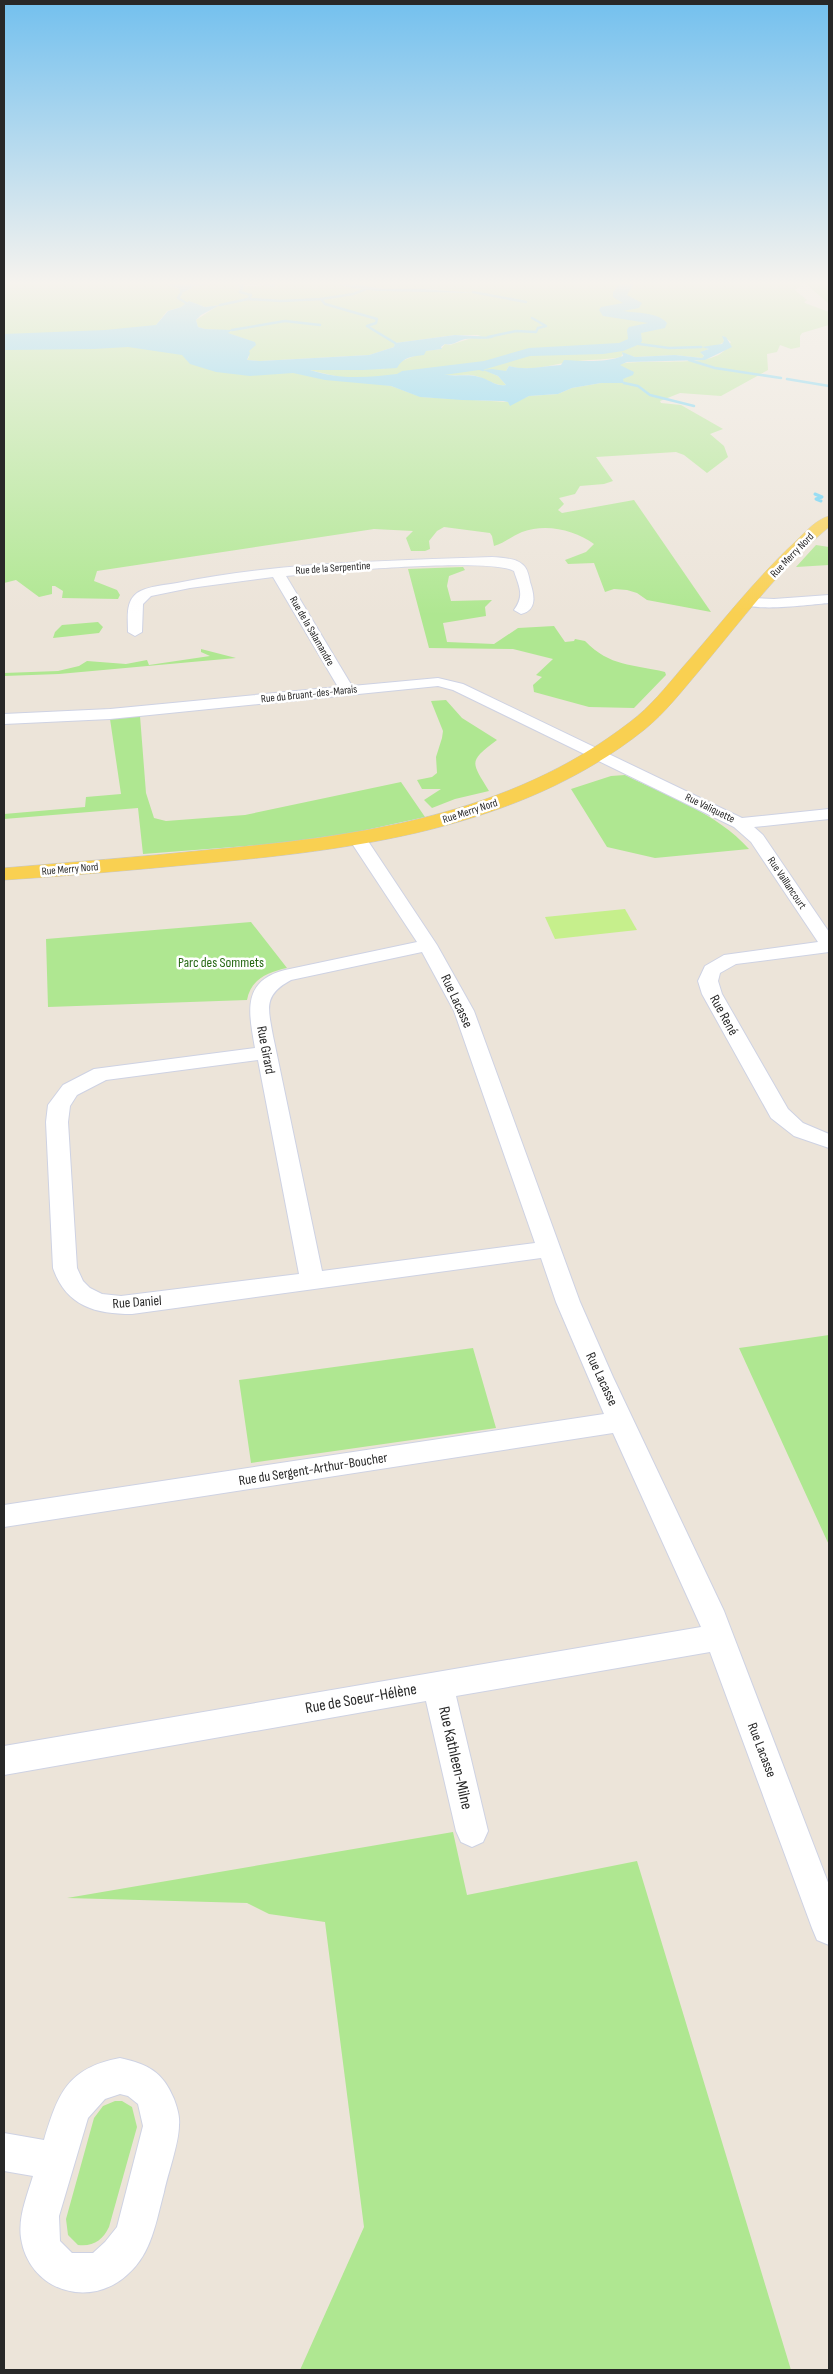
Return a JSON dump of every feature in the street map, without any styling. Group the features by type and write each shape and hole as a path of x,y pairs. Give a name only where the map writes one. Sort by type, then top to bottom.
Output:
{"main road":[{"name":"Rue Merry Nord","path":"4,874 266,852 358,839 419,826 484,807 547,782 599,754 634,729 662,703 798,547 829,520"}],"street":[{"name":"Rue de la Serpentine","path":"135,632 136,601 142,594 278,572 370,565 506,562 520,569 528,593 528,600 520,610"},
{"name":"Rue de la Salamandre","path":"278,572 347,690"},
{"path":"749,602 774,603 829,599"},
{"name":"Rue du Bruant-des-Marais","path":"4,719 118,713 430,682 445,683 599,754"},
{"name":"Rue Valiquette","path":"599,754 740,823 829,814"},
{"name":"Rue Vaillancourt","path":"740,823 757,839 829,946"},
{"name":"Rue Lacasse","path":"358,839 428,945 448,979 466,1017 579,1328 688,1564 719,1637 829,1928"},
{"name":"Rue Girard","path":"312,1280 266,1053 258,1002 266,987 293,973 428,945"},
{"name":"Rue René","path":"829,946 731,959 712,970 708,981 712,994 779,1113 794,1128 829,1141"},
{"name":"Rue Daniel","path":"266,1053 113,1071 89,1078 70,1090 63,1097 57,1114 65,1268 72,1287 80,1294 91,1300 117,1306 549,1248"},
{"name":"Rue du Sergent-Arthur-Boucher","path":"4,1516 622,1422"},
{"name":"Rue de Soeur-Hélène","path":"4,1761 719,1637"},
{"name":"Rue Kathleen-Milne","path":"438,1686 472,1830"},
{"path":"127,2077 146,2085 155,2096 160,2110 161,2126 134,2234 125,2250 112,2263 97,2272 81,2275 66,2272 53,2263 44,2250 39,2234 40,2216 56,2161 72,2109 80,2096 92,2085 106,2078 127,2077"},
{"path":"4,2152 56,2161"}],"green space":[{"path":"4,394 412,394 421,397 508,402 518,401 529,396 558,394 678,394 660,401 661,403 681,405 723,429 710,434 724,446 728,457 707,473 684,455 676,452 596,457 613,481 604,484 580,486 575,494 559,498 564,504 558,510 562,513 634,500 711,612 647,600 637,593 627,590 614,589 605,592 594,563 568,564 565,560 586,552 594,544 578,535 550,528 531,529 494,546 490,533 444,527 437,531 429,541 430,549 425,551 411,551 406,538 413,531 374,529 97,571 94,581 117,590 120,595 118,599 62,598 63,591 55,586 52,586 52,594 39,597 16,580 4,583"},
{"path":"691,394 725,394 721,396"},
{"path":"816,545 829,547 829,565 796,567"},
{"path":"463,567 465,570 449,576 447,586 451,601 492,600 485,607 486,616 443,623 447,642 494,644 518,628 554,626 565,642 574,641 575,639 585,641 604,656 613,660 632,666 665,672 666,675 634,708 589,707 534,692 533,685 542,677 536,675 553,659 513,649 429,648 408,569"},
{"path":"98,622 103,627 99,633 53,638 55,632 62,625"},
{"path":"201,649 236,658 59,674 4,676 4,673 58,671 79,666 87,661 126,664 147,660 149,665 210,656 201,652"},
{"path":"446,700 462,718 497,740 481,753 475,762 489,791 455,799 432,808 424,800 441,789 422,789 417,780 432,777 437,773 436,757 443,731 431,701"},
{"path":"140,716 146,793 154,818 166,821 245,815 401,782 425,817 352,833 273,844 143,854 138,808 4,819 4,814 85,807 86,797 121,794 110,719"},
{"path":"625,775 707,815 736,836 749,849 655,858 607,847 571,789 611,776"},
{"path":"625,909 637,930 555,939 545,917"},
{"name":"Parc des Sommets","path":"251,922 287,968 267,974 256,982 247,1000 48,1007 46,939"},
{"path":"829,1335 829,1545 739,1348"},
{"path":"473,1348 496,1428 251,1463 239,1380"},
{"path":"453,1832 467,1895 637,1861 791,2370 300,2370 364,2227 325,1922 269,1914 247,1903 67,1898"},
{"path":"115,2101 122,2101 132,2107 137,2127 109,2227 104,2236 97,2242 88,2245 78,2245 68,2235 66,2219 94,2118 103,2106"}],"water":[{"path":"412,394 558,394 529,396 510,406 508,402 503,401 420,397"}],"waterway":[{"path":"648,394 694,406"},
{"path":"815,494 822,497 816,499 821,501"}]}
